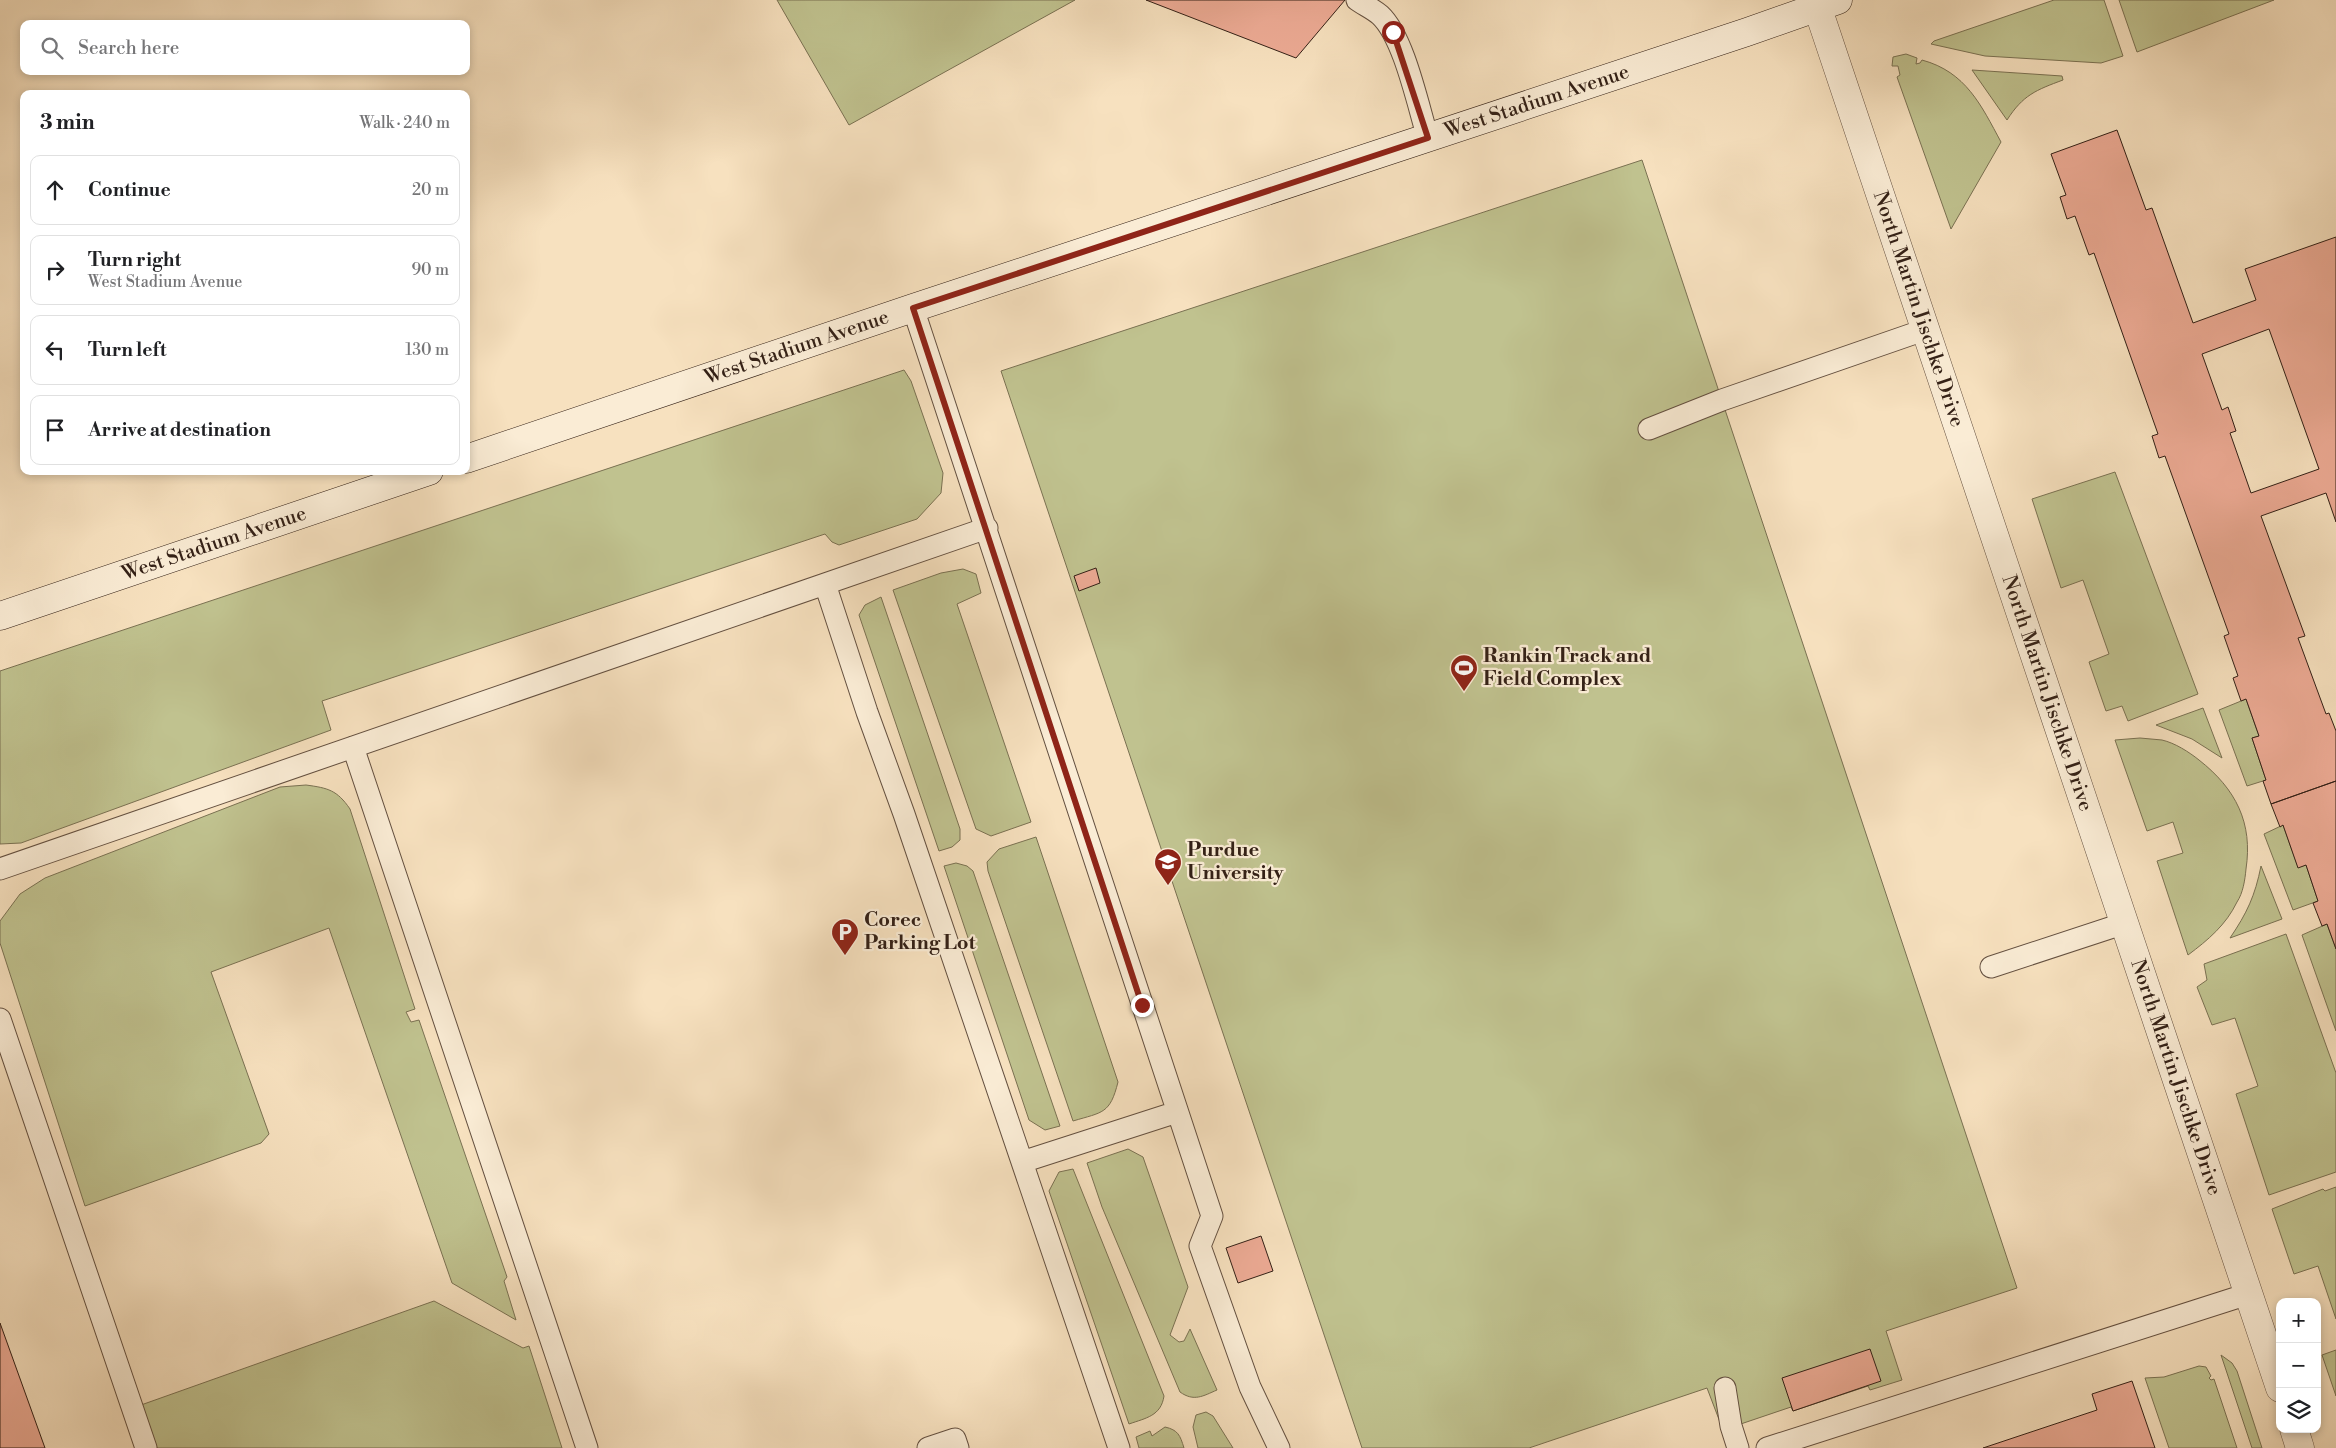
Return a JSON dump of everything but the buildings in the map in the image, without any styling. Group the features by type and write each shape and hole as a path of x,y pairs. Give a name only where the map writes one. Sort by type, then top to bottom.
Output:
{"street":[{"name":"West Stadium Avenue","path":"470,458 913,308 1748,32 1824,2"},
{"name":"North Martin Jischke Drive","path":"1824,2 1924,330 2276,1376"},
{"name":"West Stadium Avenue","path":"0,616 418,475"},
{"path":"2295,1433 2300,1448"}],"lane":[{"path":"1357,0 1380,15 1393,32 1428,138"},
{"path":"913,308 1212,1216 1200,1246 1250,1387 1279,1448"},
{"path":"1649,430 1722,400 1924,330"},
{"path":"0,869 987,528"},
{"path":"825,584 1119,1448"},
{"path":"353,747 587,1448"},
{"path":"1991,967 2125,923"},
{"path":"0,1019 146,1448"},
{"path":"1022,1162 1178,1112"},
{"path":"1767,1448 2248,1294"},
{"path":"1724,1388 1731,1426 1738,1448"},
{"path":"928,1448 955,1439 958,1448"}],"green space":[{"path":"777,0 1075,0 849,125"},
{"path":"2054,0 2104,0 2123,56 2101,63 1985,56 1931,44 1934,41"},
{"path":"2119,0 2274,0 2137,52"},
{"path":"1906,54 1917,58 1916,64 1922,60 1937,65 1961,81 1979,103 2001,142 1951,229 1897,77 1900,75 1898,66 1892,66 1893,57"},
{"path":"1972,70 2062,76 2063,80 2031,94 2007,120"},
{"name":"Rankin Track and Field Complex","path":"1642,160 2017,1288 1886,1331 1902,1380 1870,1390 1868,1386 1793,1411 1791,1407 1723,1430 1707,1388 1529,1448 1362,1448 1001,371"},
{"path":"904,370 911,381 943,473 941,493 917,519 839,545 832,542 825,534 322,701 331,730 21,843 0,844 0,671"},
{"path":"2115,472 2198,694 2128,721 2122,706 2106,711 2089,662 2109,654 2083,580 2061,588 2032,499"},
{"path":"963,569 976,574 981,593 957,604 1031,822 991,836 976,829 893,590 941,573"},
{"path":"881,597 960,829 960,840 952,847 939,851 859,615 865,605"},
{"path":"2246,699 2259,736 2252,738 2266,780 2247,786 2219,710"},
{"path":"2203,708 2222,758 2192,739 2156,725"},
{"path":"2140,738 2167,741 2182,748 2199,760 2212,771 2232,795 2244,822 2248,852 2241,895 2222,925 2188,955 2157,861 2183,853 2173,822 2147,831 2115,740"},
{"path":"306,785 331,791 341,798 350,809 415,1009 406,1012 411,1022 419,1020 507,1277 504,1281 516,1320 452,1283 329,928 211,972 269,1134 261,1143 85,1206 0,943 0,921 20,894 45,878 280,787"},
{"path":"2283,825 2298,867 2306,865 2318,901 2293,910 2264,834"},
{"path":"1036,837 1118,1082 1112,1100 1104,1110 1092,1116 1073,1121 988,871 987,862 999,849"},
{"path":"956,863 967,866 973,871 1060,1126 1045,1130 1029,1120 944,866"},
{"path":"2261,866 2282,919 2230,938 2250,904"},
{"path":"2327,924 2336,949 2336,1031 2302,935"},
{"path":"2286,934 2336,1073 2336,1172 2269,1195 2236,1094 2258,1086 2235,1018 2212,1025 2197,987 2207,980 2204,964"},
{"path":"1128,1149 1143,1157 1188,1287 1170,1335 1179,1342 1184,1341 1190,1329 1217,1390 1203,1396 1190,1397 1180,1392 1102,1207 1087,1163"},
{"path":"1073,1169 1164,1396 1160,1408 1156,1412 1147,1418 1129,1424 1049,1191 1059,1172"},
{"path":"2336,1187 2336,1319 2318,1266 2294,1274 2272,1209 2323,1189 2325,1191"},
{"path":"434,1301 523,1348 529,1346 562,1448 157,1448 141,1405"},
{"path":"2336,1350 2336,1396 2322,1355"},
{"path":"2221,1355 2232,1363 2237,1371 2262,1448 2252,1448"},
{"path":"2199,1366 2206,1367 2211,1376 2209,1378 2211,1380 2214,1379 2237,1448 2169,1448 2145,1378 2164,1377"},
{"path":"1206,1412 1213,1416 1233,1448 1198,1448 1193,1427 1196,1415"},
{"path":"1165,1427 1178,1434 1184,1448 1139,1448 1136,1437 1150,1431 1152,1436"}],"place":[{"name":"Rankin Track and Field Complex","path":"1464,692"},
{"name":"Purdue University","path":"1168,886"},
{"name":"Corec Parking Lot","path":"845,956"}],"route":[{"path":"1142,1005 987,528 913,308 1428,138 1393,32"}]}
